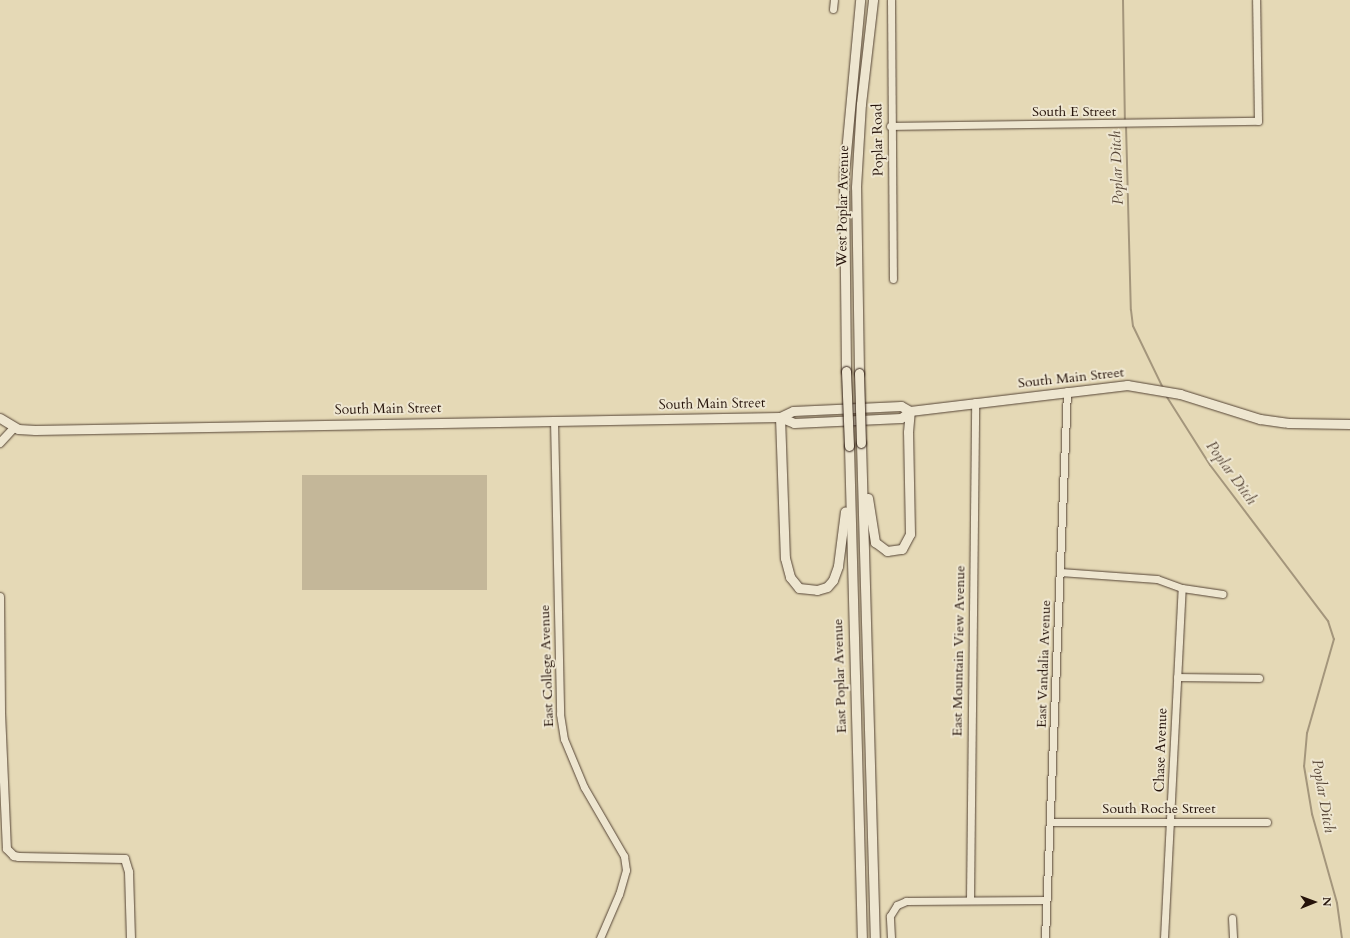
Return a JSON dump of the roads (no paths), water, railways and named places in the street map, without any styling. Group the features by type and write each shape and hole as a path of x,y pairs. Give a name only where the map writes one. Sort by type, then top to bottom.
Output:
{"main road":[{"name":"West Poplar Avenue","path":"847,413 844,174 860,0"},
{"name":"West Poplar Avenue","path":"860,414 856,186 861,104 873,0"},
{"name":"South Main Street","path":"14,428 35,430 780,417 793,411 901,406 910,411 1120,385 1150,388 1180,394 1260,419 1289,423 1350,424"},
{"path":"861,443 873,538 884,549 899,550 905,546 910,534 908,432 910,411"},
{"name":"East Poplar Avenue","path":"847,413 862,938"},
{"name":"East Poplar Avenue","path":"860,414 875,938"},
{"path":"780,417 785,558 790,577 799,588 813,591 822,589 835,576 848,477"},
{"path":"0,418 14,428"}],"street":[{"path":"833,9 834,0"},
{"name":"Poplar Road","path":"891,0 890,126 893,279"},
{"name":"South E Street","path":"890,126 1258,121 1256,0"},
{"name":"East Vandalia Avenue","path":"1045,938 1051,822 1067,391"},
{"name":"East Mountain View Avenue","path":"970,900 975,402"},
{"name":"East College Avenue","path":"554,420 560,714 564,739 584,787 624,856 626,870 619,894 600,938"},
{"path":"0,443 14,428"},
{"path":"1060,572 1157,579 1182,588 1224,594"},
{"name":"Chase Avenue","path":"1164,938 1171,821 1176,678 1182,588"},
{"path":"0,597 0,713 5,840 9,851 19,857 123,858 127,861 129,872 131,938"},
{"path":"1176,678 1258,678"},
{"name":"South Roche Street","path":"1051,822 1267,822"},
{"path":"891,938 890,916 897,905 906,900 1046,900"},
{"path":"1232,918 1233,938"}],"waterway":[{"name":"Poplar Ditch","path":"1123,0 1125,121"},
{"name":"Poplar Ditch","path":"1126,125 1131,310 1133,326 1163,388"},
{"name":"Poplar Ditch","path":"1165,394 1210,465 1328,621 1334,639 1307,733 1304,766 1312,814 1337,903 1342,938"}]}
